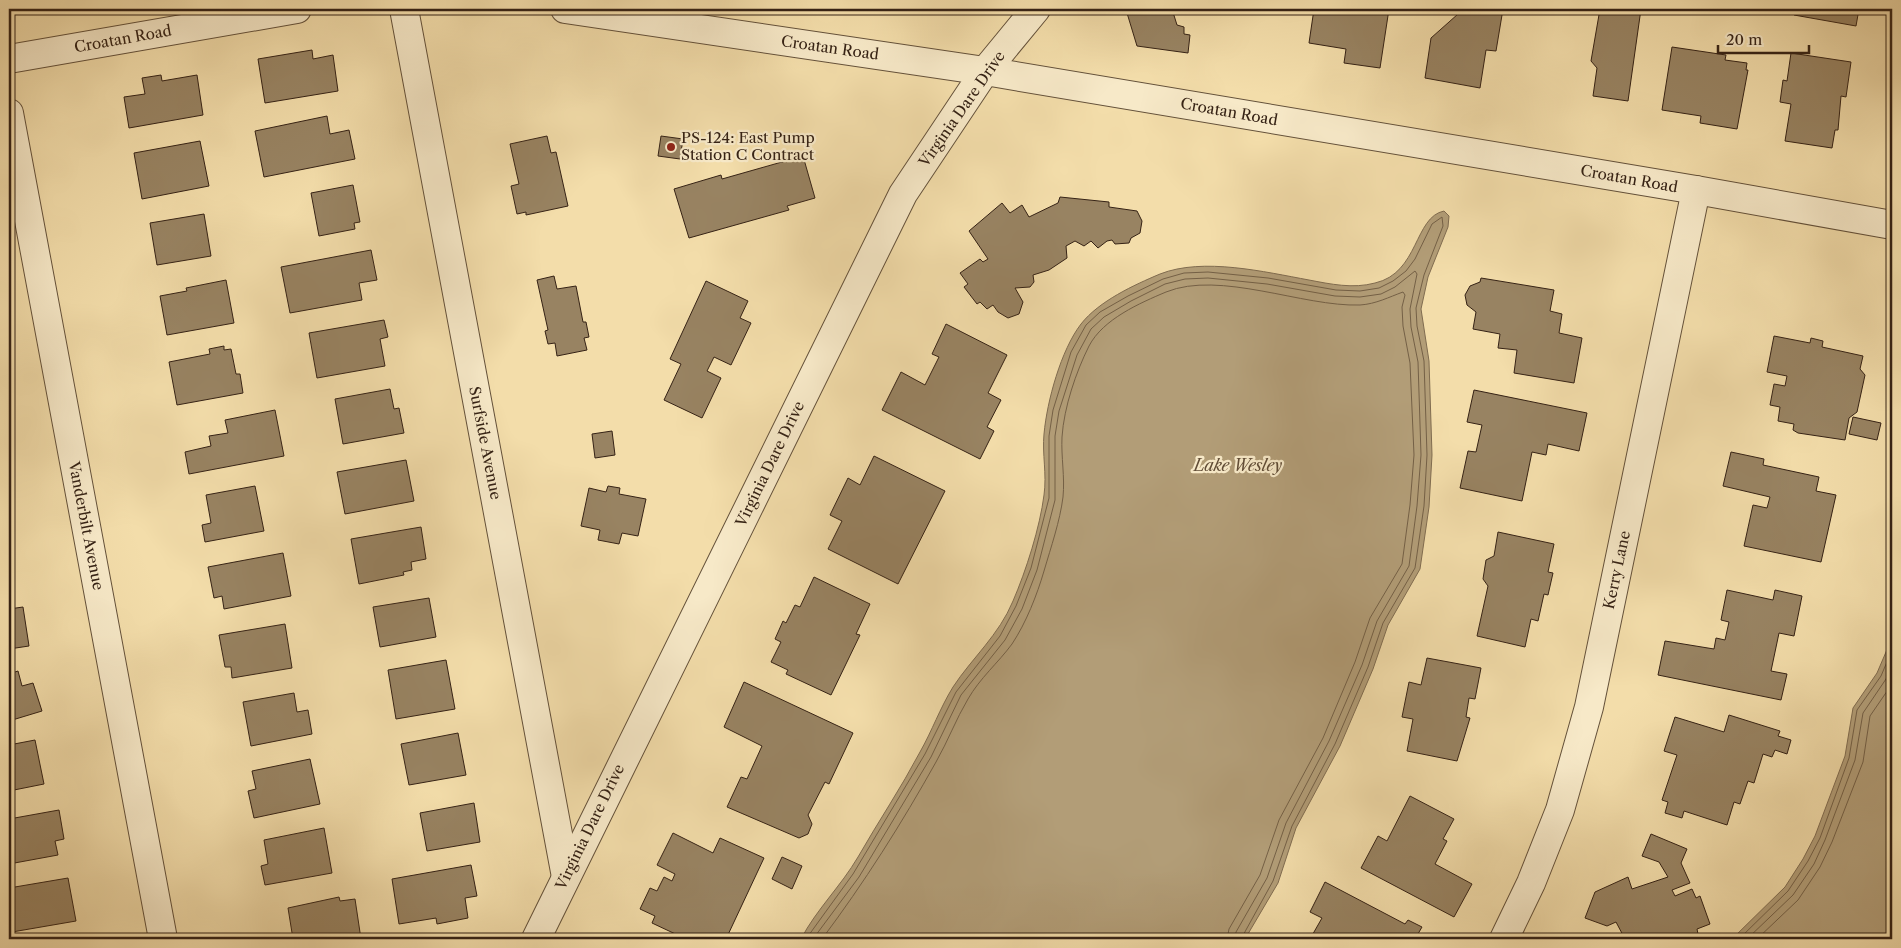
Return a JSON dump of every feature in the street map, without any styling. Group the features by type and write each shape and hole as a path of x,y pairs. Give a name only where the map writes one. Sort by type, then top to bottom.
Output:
{"street":[{"name":"Croatan Road","path":"10,52 297,9"},
{"name":"Surfside Avenue","path":"404,9 566,877"},
{"name":"Croatan Road","path":"565,9 985,71 1696,190 1892,225"},
{"name":"Virginia Dare Drive","path":"536,939 903,194 985,71 1036,9"},
{"name":"Vanderbilt Avenue","path":"9,113 163,939"},
{"name":"Kerry Lane","path":"1504,939 1531,883 1560,810 1589,707 1696,190"}],"water":[{"name":"Lake Wesley","path":"1444,211 1449,216 1448,227 1428,277 1421,309 1429,361 1432,455 1429,507 1420,569 1388,625 1373,669 1340,746 1296,828 1278,883 1245,939 801,939 858,857 913,765 953,687 993,636 1013,601 1032,549 1042,508 1045,487 1044,434 1048,407 1056,376 1067,348 1088,316 1118,294 1160,274 1177,269 1214,266 1254,270 1342,285 1358,286 1375,283 1389,277 1400,268 1427,223 1434,215"},
{"path":"1892,638 1892,939 1732,939 1785,887 1803,859 1815,836 1845,756 1853,708 1877,673"}],"building":[{"path":"1130,9 1172,9 1177,25 1184,27 1184,34 1190,35 1188,53 1137,46 1127,13"},
{"path":"1314,9 1389,9 1380,68 1344,63 1346,49 1309,43"},
{"path":"1459,9 1503,9 1496,51 1486,50 1480,88 1425,78 1431,38 1458,14"},
{"path":"1503,9 1534,9 1533,14"},
{"path":"1600,9 1641,9 1628,101 1593,96 1597,68 1591,61"},
{"path":"1795,9 1859,9 1856,26 1794,15"},
{"path":"1672,47 1726,55 1725,60 1747,63 1746,70 1748,70 1737,129 1700,123 1701,116 1662,110"},
{"path":"312,50 313,59 333,55 338,91 265,103 258,59"},
{"path":"1791,53 1851,62 1846,97 1841,96 1838,130 1835,130 1832,148 1785,141 1791,104 1780,102 1783,80 1787,81"},
{"path":"161,75 162,81 197,75 203,115 129,128 124,97 145,94 142,78"},
{"path":"327,116 330,134 349,130 355,159 264,177 255,131"},
{"path":"547,136 551,153 556,152 568,206 526,215 526,212 517,214 511,186 519,184 510,144"},
{"name":"PS-124: East Pump Station C Contract","path":"661,136 683,139 680,159 658,156"},
{"path":"200,141 209,186 142,199 134,153"},
{"path":"803,156 815,198 787,206 789,210 689,238 674,189 721,175 722,179"},
{"path":"353,185 360,222 354,223 355,229 319,236 311,193"},
{"path":"1060,197 1109,202 1109,207 1137,211 1142,221 1140,233 1131,238 1129,243 1115,244 1112,240 1107,241 1098,248 1091,241 1084,246 1075,241 1066,246 1067,258 1049,270 1033,275 1034,282 1030,287 1015,288 1023,302 1019,314 1008,318 998,312 993,305 987,309 980,302 977,304 964,287 968,284 960,273 980,259 983,262 988,259 969,231 1002,203 1010,213 1022,205 1029,217 1058,203"},
{"path":"204,214 211,256 157,265 150,223"},
{"path":"371,250 377,280 359,283 362,300 290,313 281,267"},
{"path":"554,276 557,289 576,286 583,322 586,322 589,337 584,338 587,350 557,356 555,343 548,344 545,331 548,330 537,280"},
{"path":"1481,278 1554,290 1550,311 1562,314 1559,333 1582,338 1574,383 1514,373 1517,350 1498,348 1500,334 1473,329 1476,312 1467,305 1465,295 1470,286 1480,282"},
{"path":"226,280 234,323 167,335 160,296 187,291 186,288"},
{"path":"706,281 748,301 740,318 751,323 731,365 714,357 707,371 721,378 702,418 664,400 681,364 670,359"},
{"path":"384,320 388,337 380,339 385,366 317,378 309,333"},
{"path":"946,324 1007,355 988,393 1001,400 987,427 994,431 980,459 882,410 901,372 925,385 939,357 932,354"},
{"path":"1774,336 1810,343 1811,338 1823,341 1822,347 1863,356 1860,369 1865,375 1857,412 1849,418 1845,440 1798,433 1793,430 1794,424 1778,421 1780,407 1770,405 1774,384 1785,386 1787,376 1767,372"},
{"path":"224,346 224,350 231,349 236,374 240,374 243,393 177,405 169,362 210,354 209,349"},
{"path":"390,389 394,409 399,408 404,433 343,444 335,399"},
{"path":"1474,390 1587,413 1579,451 1548,444 1546,455 1532,452 1522,501 1460,488 1468,451 1476,452 1482,425 1467,422"},
{"path":"275,410 284,456 189,474 185,452 211,446 209,436 228,433 225,420"},
{"path":"1853,417 1881,423 1877,440 1849,434"},
{"path":"612,431 615,455 595,458 592,434"},
{"path":"1731,452 1764,459 1763,465 1819,477 1816,491 1836,495 1821,562 1744,546 1753,505 1767,508 1770,497 1723,486"},
{"path":"874,456 945,491 898,584 828,549 842,521 830,515 848,478 860,485"},
{"path":"406,460 414,501 345,514 337,472"},
{"path":"255,486 264,531 205,542 202,525 211,523 206,495"},
{"path":"608,486 620,488 619,494 646,499 638,536 622,533 619,544 598,540 600,530 581,526 589,488 606,492"},
{"path":"421,527 426,559 411,562 412,570 403,572 404,575 359,584 351,539"},
{"path":"1498,532 1554,544 1548,572 1553,573 1548,595 1544,594 1538,621 1531,619 1525,647 1477,636 1488,586 1483,579 1486,560 1494,556"},
{"path":"283,553 291,596 224,609 222,596 214,598 208,567"},
{"path":"814,577 870,604 856,634 860,635 831,695 786,674 788,670 771,662 781,642 775,639 783,621 786,623 795,605 800,607"},
{"path":"1727,590 1773,600 1775,590 1802,596 1794,636 1779,633 1771,671 1787,674 1781,700 1658,675 1665,641 1714,649 1716,638 1725,640 1729,622 1721,620"},
{"path":"429,598 436,637 380,647 373,607"},
{"path":"23,607 29,646 9,649 9,609"},
{"path":"285,624 292,668 232,678 231,667 225,667 219,635"},
{"path":"1427,658 1481,668 1475,699 1469,698 1466,717 1470,718 1457,761 1407,751 1413,719 1402,717 1409,682 1421,685"},
{"path":"446,660 455,709 396,719 388,670"},
{"path":"18,671 22,686 33,683 42,711 9,721 9,674"},
{"path":"744,682 853,733 829,784 825,782 808,815 812,824 808,834 799,838 727,807 741,777 747,779 762,746 724,727"},
{"path":"294,693 297,712 308,710 312,734 251,746 243,702"},
{"path":"1729,715 1780,731 1778,736 1791,740 1787,754 1775,750 1772,757 1763,754 1754,783 1748,781 1740,804 1734,802 1727,825 1684,811 1682,818 1665,813 1668,802 1662,800 1677,755 1664,751 1675,717 1724,732"},
{"path":"458,733 466,775 409,785 401,744"},
{"path":"35,740 44,784 9,791 9,745"},
{"path":"310,759 320,804 254,818 248,791 256,789 252,771"},
{"path":"1410,796 1454,819 1443,839 1447,841 1435,864 1472,884 1454,917 1361,868 1378,836 1387,841"},
{"path":"474,803 480,842 427,851 420,813"},
{"path":"59,810 64,839 55,841 58,855 9,864 9,819"},
{"path":"324,828 332,873 265,885 261,866 268,864 264,840"},
{"path":"673,833 713,853 720,838 764,858 726,939 686,939 652,923 655,916 640,909 650,888 657,891 664,877 672,881 675,874 657,865"},
{"path":"1651,834 1687,849 1681,863 1690,883 1672,890 1675,896 1692,889 1696,898 1700,896 1710,924 1697,929 1698,934 1686,939 1625,939 1616,922 1607,926 1585,918 1595,892 1628,877 1632,889 1668,877 1659,862 1642,856"},
{"path":"782,857 802,866 792,889 772,879"},
{"path":"471,865 477,896 465,898 468,918 437,924 436,918 399,924 392,879"},
{"path":"68,878 76,921 12,932 9,916 9,888"},
{"path":"1325,882 1405,924 1408,920 1422,927 1415,939 1310,939 1322,918 1310,912"},
{"path":"339,897 340,901 355,899 361,939 338,939 338,937 293,939 288,908"}],"place":[{"name":"PS-124: East Pump Station C Contract","path":"671,147"}]}
